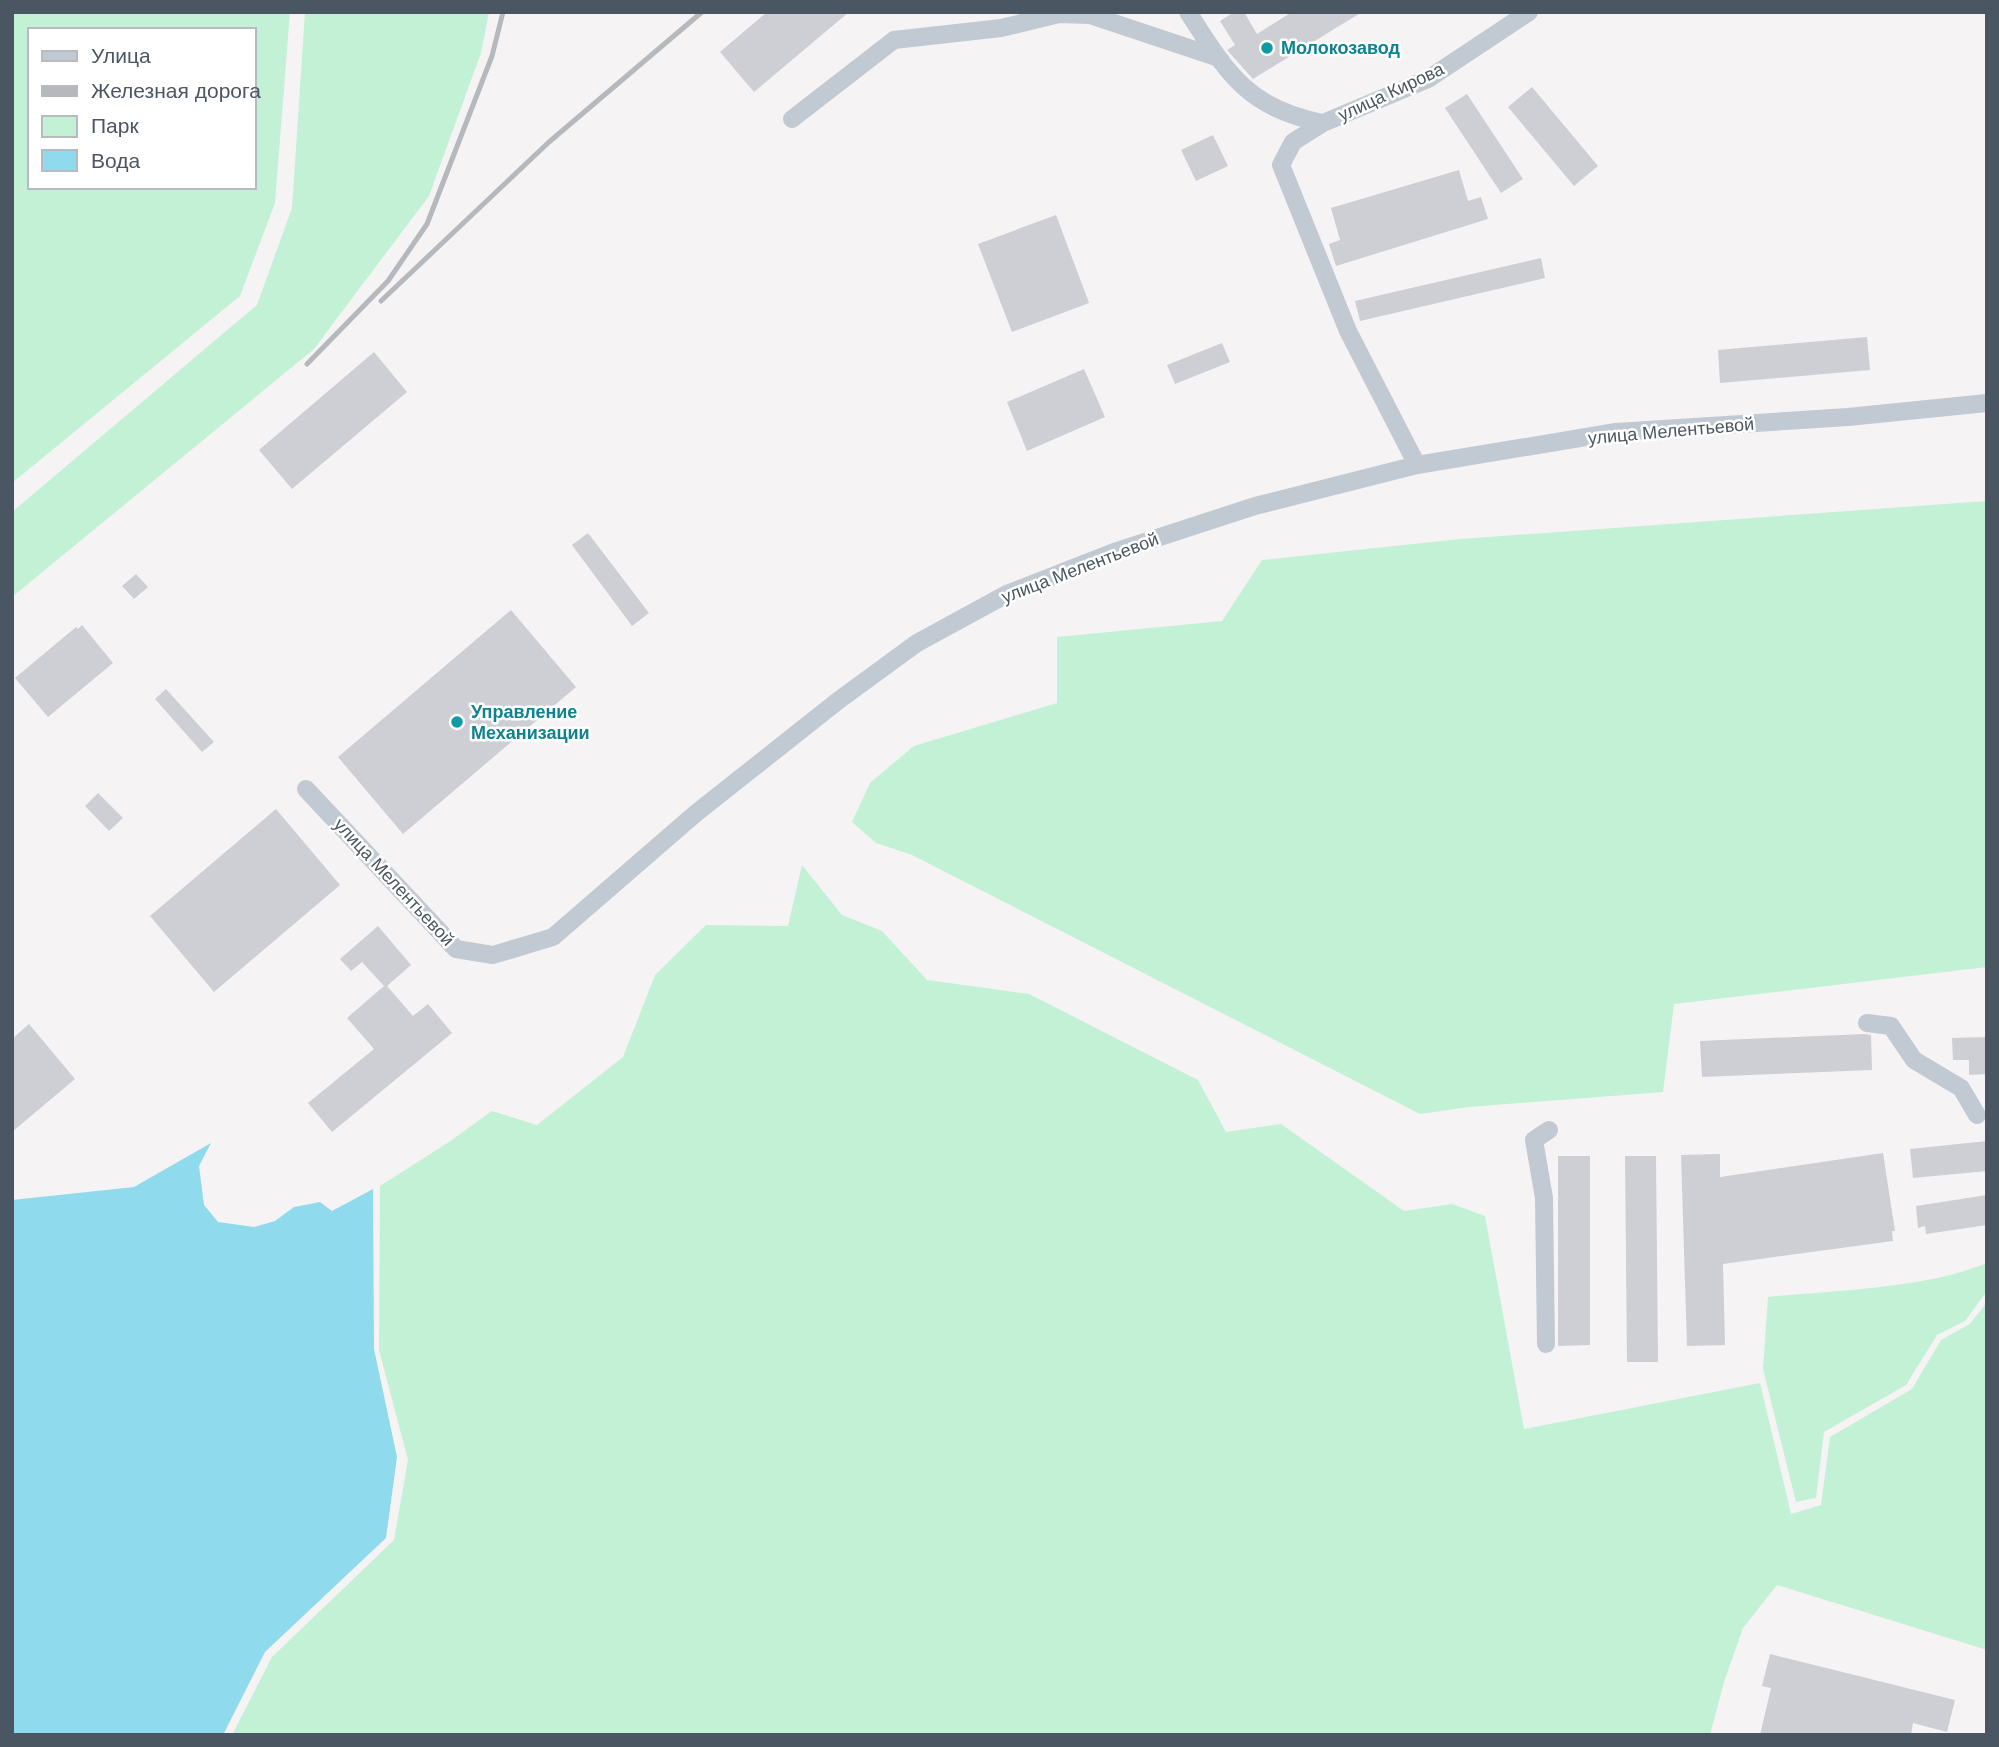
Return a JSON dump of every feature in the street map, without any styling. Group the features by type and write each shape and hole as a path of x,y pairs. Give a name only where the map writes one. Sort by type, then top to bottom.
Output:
{"street":[{"path":"1188,12 1216,57 1256,99 1296,118 1323,123"},
{"name":"улица Кирова","path":"1417,465 1348,331 1281,165 1293,142 1323,123 1428,79 1529,12"},
{"path":"792,119 894,40 1001,28 1059,15 1090,15 1216,57"},
{"name":"улица Мелентьевой","path":"306,789 456,949 493,955 553,937 695,814 839,700 917,643 1007,594 1117,551 1255,506 1417,465 1616,432 1848,417 1987,403"},
{"path":"1867,1023 1891,1027 1914,1060 1961,1088 1977,1115"},
{"path":"1546,1344 1544,1198 1534,1140 1549,1130"}],"green space":[{"path":"12,12 290,12 275,203 240,296 12,483"},
{"path":"305,12 489,12 481,53 429,196 314,349 12,597 12,512 257,305 292,208"},
{"path":"1987,501 1987,967 1674,1004 1663,1092 1469,1107 1420,1114 912,855 876,843 852,822 870,783 914,746 1057,703 1057,637 1222,621 1262,560 1460,539"},
{"path":"802,865 842,915 882,931 927,980 1029,994 1198,1080 1226,1132 1281,1124 1404,1211 1452,1204 1485,1216 1524,1429 1760,1383 1791,1514 1821,1505 1830,1437 1912,1389 1941,1340 1970,1324 1987,1302 1987,1650 1777,1585 1743,1628 1724,1682 1710,1735 232,1735 272,1657 394,1540 408,1460 379,1350 380,1186 492,1111 537,1125 623,1057 655,975 706,925 788,926"},
{"path":"1987,1263 1987,1291 1965,1321 1937,1335 1906,1385 1824,1432 1816,1498 1796,1502 1763,1369 1768,1297 1908,1283 1962,1272"}],"water":[{"path":"211,1143 199,1166 204,1205 218,1222 254,1227 275,1221 294,1207 320,1202 332,1211 373,1189 374,1349 397,1457 386,1538 265,1652 223,1735 12,1735 12,1200 134,1187"}],"building":[{"path":"767,12 849,12 754,92 720,52"},
{"name":"Молокозавод","path":"1234,12 1244,12 1257,34 1292,12 1362,12 1253,79 1227,50 1235,45 1220,21"},
{"path":"1532,87 1598,166 1574,186 1508,107"},
{"path":"1467,94 1523,179 1501,193 1445,108"},
{"path":"1213,135 1228,166 1196,181 1181,150"},
{"path":"1459,170 1468,201 1481,197 1488,219 1336,266 1329,244 1340,240 1331,208"},
{"path":"1056,215 1089,303 1012,332 978,244"},
{"path":"1541,258 1545,278 1360,321 1355,301"},
{"path":"1867,337 1870,370 1720,383 1718,350"},
{"path":"1222,343 1230,362 1175,384 1167,365"},
{"path":"374,352 407,392 292,489 259,450"},
{"path":"1084,369 1105,417 1027,451 1007,402"},
{"path":"588,533 649,613 632,626 572,545"},
{"path":"136,574 148,587 134,599 122,586"},
{"name":"Управление Механизации","path":"511,610 576,687 403,834 338,757"},
{"path":"82,625 113,663 48,717 15,678 76,627 78,629"},
{"path":"166,689 214,742 202,752 155,699"},
{"path":"98,793 123,818 109,831 85,806"},
{"path":"276,809 340,885 214,992 150,916"},
{"path":"378,926 411,965 387,986 413,1016 428,1004 452,1033 332,1132 308,1103 374,1049 347,1018 384,986 362,962 351,971 340,959"},
{"path":"29,1024 75,1079 12,1132 12,1039"},
{"path":"1871,1035 1872,1070 1702,1077 1700,1041"},
{"path":"1987,1037 1987,1074 1969,1075 1969,1060 1953,1060 1952,1038"},
{"path":"1987,1141 1987,1171 1913,1178 1910,1149"},
{"path":"1883,1153 1895,1231 1892,1231 1893,1241 1723,1264 1725,1345 1687,1346 1681,1155 1720,1154 1720,1177"},
{"path":"1558,1156 1590,1156 1590,1345 1558,1346"},
{"path":"1625,1156 1656,1156 1658,1362 1627,1362"},
{"path":"1987,1195 1987,1225 1926,1234 1925,1226 1918,1228 1916,1206"},
{"path":"1770,1654 1955,1700 1947,1732 1913,1723 1911,1735 1760,1735 1771,1688 1762,1686"}],"railway":[{"path":"307,364 388,281 427,224 492,56 503,12"},
{"path":"381,301 549,142 702,12"}],"place":[{"name":"Молокозавод","path":"1267,48"},
{"name":"Управление Механизации","path":"457,722"}]}
